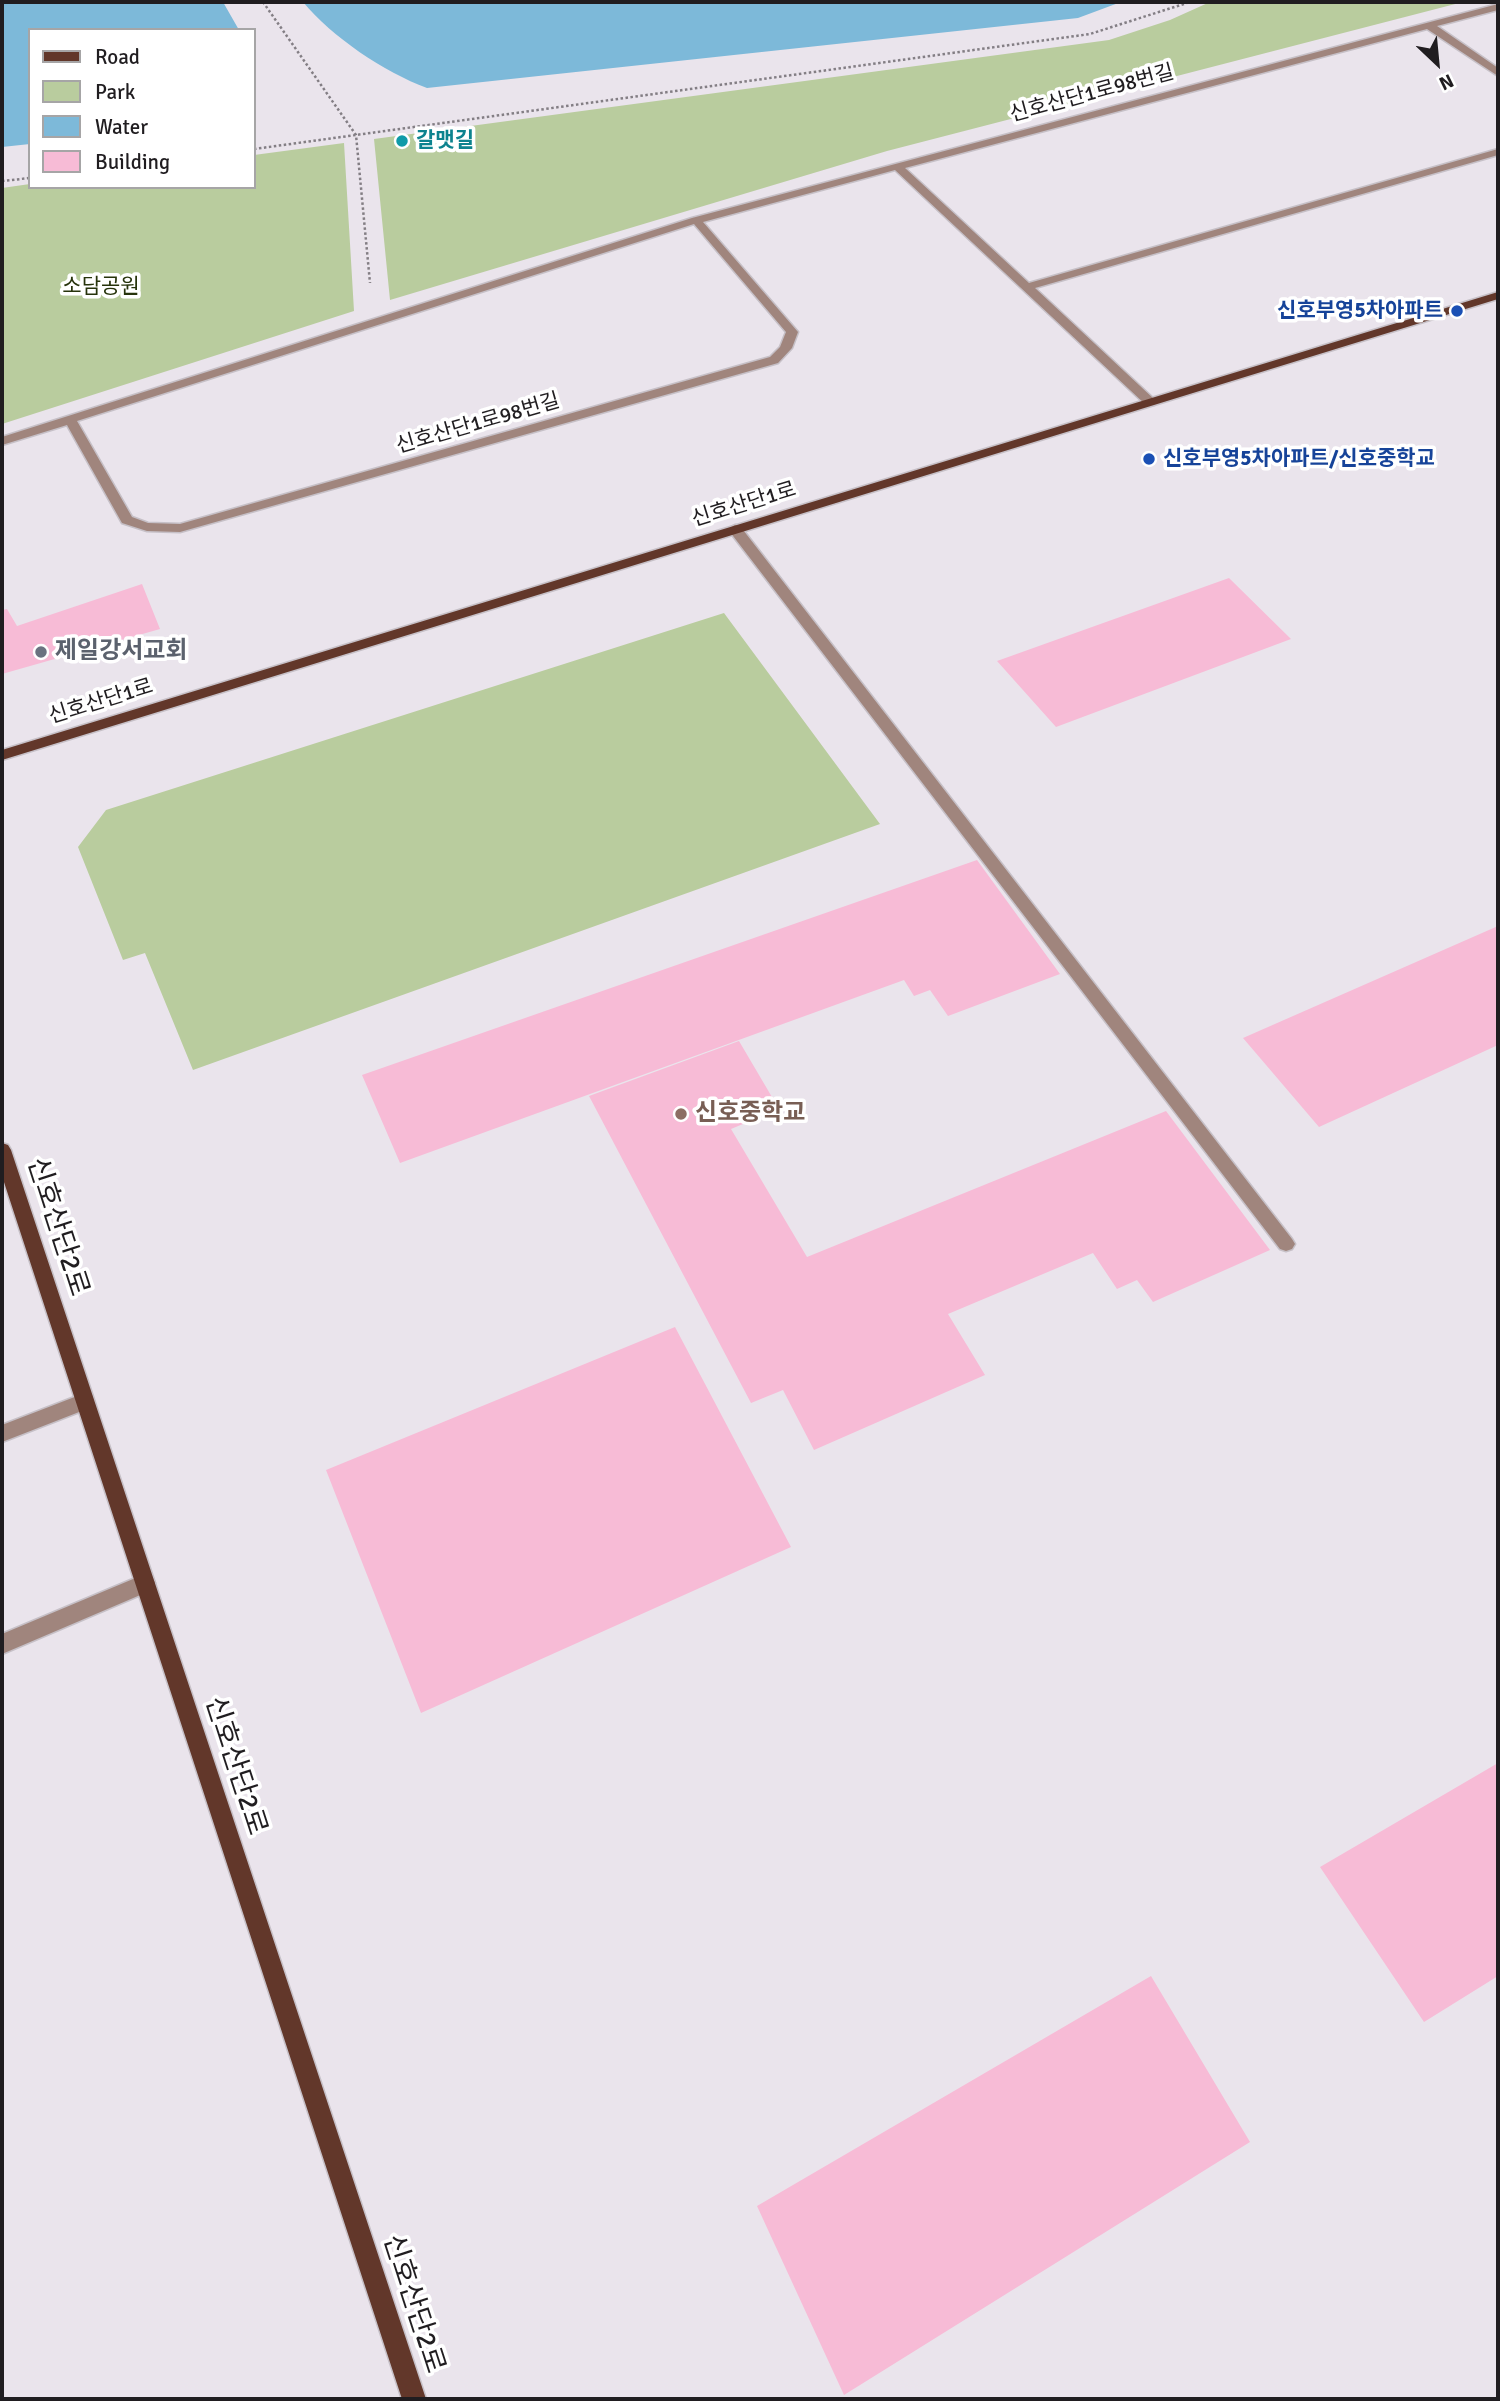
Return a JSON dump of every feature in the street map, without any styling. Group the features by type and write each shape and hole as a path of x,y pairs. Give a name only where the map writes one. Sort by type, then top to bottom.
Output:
{"main road":[{"name":"신호산단1로","path":"2,755 1498,295"},
{"name":"신호산단2로","path":"2,1150 414,2399"}],"street":[{"name":"신호산단1로98번길","path":"2,441 696,220 1498,7"},
{"path":"1428,25 1498,73"},
{"path":"1027,287 1498,152"},
{"path":"896,165 1150,402"},
{"name":"신호산단1로98번길","path":"70,419 127,520 147,527 180,528 774,360 786,348 792,332 696,220"},
{"path":"735,529 1286,1244"},
{"path":"2,1434 85,1401"},
{"path":"2,1644 145,1583"}],"path":[{"path":"263,2 356,135 374,323"},
{"path":"256,149 1090,34 1190,2"},
{"path":"2,181 28,178"}],"green space":[{"path":"1210,2 1463,2 887,151 390,300 374,139 1109,40 1170,20"},
{"name":"소담공원","path":"344,143 354,311 2,424 2,188 28,184 28,189 256,189 256,155"},
{"path":"724,613 880,824 193,1070 145,953 123,960 78,847 106,810"}],"water":[{"path":"2,2 223,2 238,28 28,28 28,144 2,147"},
{"path":"303,2 1121,2 1078,18 427,88 394,73 360,52 329,28"}],"building":[{"path":"1229,578 1291,639 1056,727 997,661"},
{"name":"제일강서교회","path":"142,584 160,629 2,674 2,610 7,609 17,626"},
{"path":"977,860 1060,974 948,1016 930,990 914,996 904,980 400,1163 362,1075"},
{"path":"1498,926 1498,1045 1319,1127 1243,1038"},
{"path":"739,1041 779,1109 731,1129 807,1257 1166,1111 1270,1250 1153,1302 1137,1280 1117,1289 1093,1253 948,1314 985,1375 814,1450 783,1390 751,1403 589,1096"},
{"path":"675,1327 791,1547 421,1713 326,1470"},
{"path":"1498,1763 1498,1976 1424,2022 1320,1867"},
{"path":"1151,1976 1250,2142 844,2395 757,2206"}],"place":[{"name":"갈맷길","path":"402,141"},
{"name":"신호부영5차아파트","path":"1457,311"},
{"name":"신호부영5차아파트/신호중학교","path":"1149,459"},
{"name":"제일강서교회","path":"41,652"},
{"name":"신호중학교","path":"681,1114"}]}
